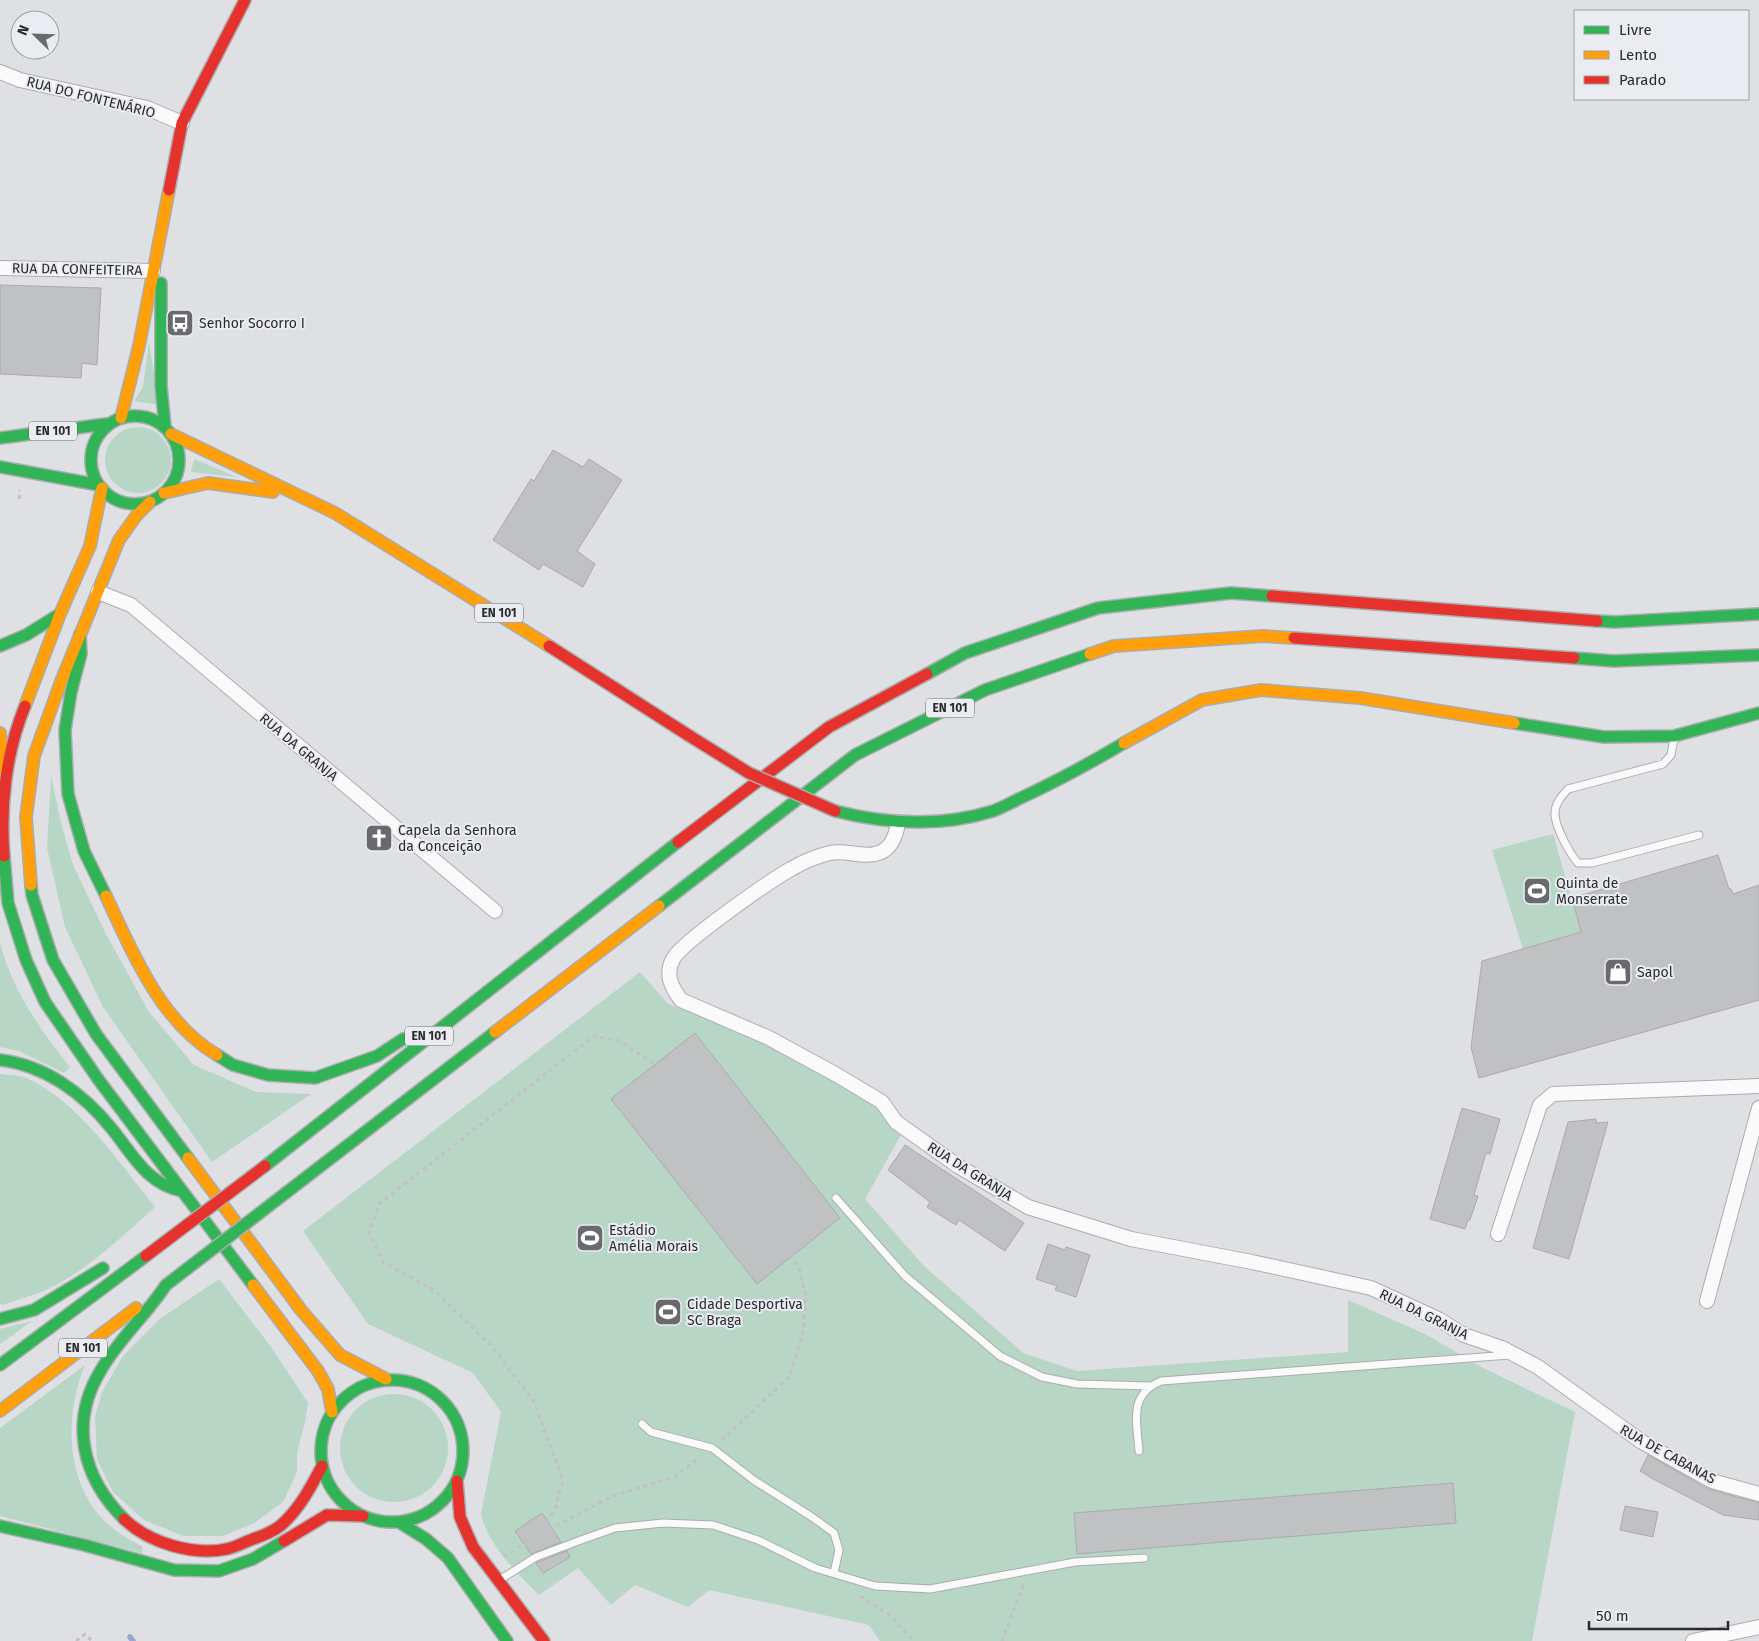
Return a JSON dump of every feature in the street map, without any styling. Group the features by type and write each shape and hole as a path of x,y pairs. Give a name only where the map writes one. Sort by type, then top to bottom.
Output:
{"main road":[{"path":"121,418 139,346 168,204 182,123 245,0"},
{"path":"168,204 161,274 160,386 168,430"},
{"path":"150,502 136,504 122,502 109,496 100,487 93,474 92,450 96,438 106,424 121,418 144,416 157,420 168,430 176,442 180,456 179,470 173,484 136,516 119,540 80,634 34,756 26,817 32,896 53,960 96,1034 301,1310 340,1355 386,1379 419,1384 433,1392 446,1403 455,1416 462,1432 464,1449 457,1481 438,1506 414,1519 398,1522 374,1520 363,1516 341,1501 332,1490 322,1466 321,1455 323,1433 332,1412 342,1399 355,1389 370,1382 386,1379"},
{"name":"EN 101","path":"0,438 106,424"},
{"name":"EN 101","path":"168,430 335,513 472,596 749,773 835,811 862,818 898,823 952,819 993,811 1081,769 1133,737 1202,700 1261,690 1360,698 1604,738 1674,736 1759,713"},
{"path":"0,467 100,487"},
{"name":"EN 101","path":"164,493 208,483 255,488 306,499"},
{"path":"0,803 17,725 60,614 90,546 100,487"},
{"name":"EN 101","path":"0,1365 265,1166 594,907 829,727 965,653 1098,608 1231,593 1616,622 1759,614"},
{"path":"0,646 26,635 60,614"},
{"path":"80,634 81,654 71,692 66,730 68,794 84,851 125,936 167,1011 198,1044 233,1065 268,1076 315,1078 376,1056 409,1034"},
{"name":"EN 101","path":"0,1411 855,755 985,690 1114,646 1263,636 1614,661 1759,655"},
{"path":"0,733 5,785 1,828 8,903 26,960 46,1002 98,1079 318,1372 328,1389 332,1412"},
{"path":"464,995 562,920 594,907"},
{"path":"0,1060 23,1063 63,1084 103,1119 153,1180 169,1190 182,1191"},
{"path":"124,1258 131,1255 146,1256"},
{"path":"0,1319 34,1310 112,1262"},
{"path":"166,1285 154,1305 96,1375 85,1404 82,1437 88,1469 99,1492 114,1513 140,1532 160,1543 205,1551 232,1549 255,1540 281,1525 307,1494 322,1466"},
{"path":"457,1481 460,1517 473,1547 544,1641"},
{"path":"0,1526 84,1545 174,1570 219,1571 253,1559 327,1516 363,1516"},
{"path":"398,1522 426,1539 448,1558 507,1641"}],"street":[{"name":"RUA DO FONTENÁRIO","path":"0,72 20,80 147,108 182,123"},
{"name":"RUA DA CONFEITEIRA","path":"0,268 153,271"},
{"name":"RUA DA GRANJA","path":"98,592 131,605 495,911"},
{"name":"RUA DA GRANJA","path":"898,823 896,838 886,848 875,854 831,853 791,869 691,940 674,958 669,976 673,989 681,1000 769,1038 837,1075 882,1102 896,1122 958,1166 1028,1207 1131,1239 1252,1262 1371,1288 1438,1319 1464,1335 1514,1354 1538,1367 1583,1401"},
{"path":"1498,1234 1540,1105 1553,1094 1759,1086"},
{"path":"1707,1301 1759,1108"},
{"name":"RUA DE CABANAS","path":"1583,1401 1642,1442 1712,1481 1759,1494"},
{"path":"1693,1641 1759,1627"}],"lane":[{"path":"1674,736 1672,755 1663,764 1568,789 1558,800 1554,814 1570,853 1578,863 1592,863 1699,835"},
{"path":"836,1198 905,1276 1000,1356 1042,1377 1077,1384 1150,1386 1171,1379 1514,1354"},
{"path":"1139,1451 1135,1407 1150,1386"},
{"path":"642,1424 651,1432 712,1448 755,1481 834,1533 839,1550 834,1573"},
{"path":"499,1581 536,1557 580,1540 615,1528 663,1523 713,1525 758,1540 815,1568 875,1586 930,1589 1075,1562 1144,1558"}],"path":[{"path":"19,500 20,490"},
{"path":"541,1533 555,1508 563,1481 534,1402 494,1349 434,1290 383,1262 369,1233 380,1203 594,1036 620,1042 654,1064"},
{"path":"498,1561 541,1533 615,1495 674,1477 731,1434 789,1377 803,1332 806,1296 799,1269 791,1255"},
{"path":"1002,1641 1029,1571"},
{"path":"856,1593 892,1617 913,1641"},
{"path":"76,1641 85,1634 92,1641"}],"green space":[{"path":"149,342 159,405 134,401 143,387"},
{"path":"131,427 145,427 157,432 166,441 171,453 169,473 162,484 145,493 131,493 119,488 110,479 105,467 105,453 110,441 119,432"},
{"path":"194,459 237,477 191,472"},
{"path":"51,776 61,823 73,865 105,932 149,1012 194,1065 256,1092 311,1094 212,1162 103,1007 65,927 47,848"},
{"name":"Quinta de Monserrate","path":"1553,834 1581,932 1523,949 1492,850"},
{"path":"0,943 5,960 28,1008 48,1039 70,1067 64,1073 19,1051 0,1047"},
{"name":"Cidade Desportiva SC Braga","path":"640,972 668,1004 699,1015 792,1055 878,1106 902,1133 865,1199 924,1266 1023,1353 1077,1371 1348,1352 1348,1300 1425,1334 1485,1369 1575,1412 1532,1641 880,1641 869,1625 709,1590 688,1607 635,1585 611,1605 578,1568 539,1595 504,1558 490,1537 481,1514 501,1412 473,1373 368,1324 303,1231"},
{"path":"0,1074 26,1078 45,1088 63,1101 113,1153 155,1207 103,1253 75,1274 46,1290 2,1305 0,1304"},
{"path":"219,1279 271,1347 308,1403 297,1453 297,1472 283,1502 254,1523 223,1536 183,1536 144,1520 113,1492 97,1459 95,1417 102,1392 123,1356 161,1318"},
{"path":"32,1321 0,1344 0,1329"},
{"path":"85,1365 73,1409 73,1454 78,1476 87,1497 99,1515 116,1531 143,1547 142,1553 0,1516 0,1428"},
{"path":"394,1394 415,1398 432,1410 444,1427 448,1448 444,1469 432,1486 415,1498 394,1502 373,1498 356,1486 344,1469 340,1448 344,1427 356,1410 373,1398"}],"building":[{"path":"0,285 101,288 97,365 82,363 81,378 0,374"},
{"path":"553,450 583,467 589,459 622,480 577,551 595,564 583,587 543,564 539,570 493,540 531,479 534,481"},
{"name":"Sapol","path":"1718,855 1729,889 1731,889 1733,894 1759,885 1759,1000 1479,1078 1471,1047 1482,961 1581,932 1572,898"},
{"path":"695,1033 840,1218 757,1284 611,1099"},
{"path":"1462,1108 1500,1119 1490,1154 1486,1153 1474,1195 1478,1196 1465,1229 1430,1219"},
{"path":"1596,1119 1596,1123 1608,1122 1569,1259 1533,1248 1568,1122"},
{"path":"905,1145 1024,1223 1005,1251 959,1220 956,1225 927,1207 930,1202 888,1170"},
{"path":"1048,1244 1065,1250 1066,1247 1090,1255 1076,1297 1055,1290 1057,1286 1036,1279"},
{"path":"1648,1455 1708,1489 1759,1503 1759,1520 1723,1515 1653,1479 1640,1471"},
{"path":"1453,1483 1456,1523 1077,1554 1074,1513"},
{"path":"1625,1506 1658,1512 1653,1537 1620,1530"},
{"path":"542,1513 561,1542 531,1554 515,1531"},
{"path":"567,1551 570,1557 543,1573 536,1563"}],"waterway":[{"path":"130,1637 133,1641"}],"traffic: fast":[{"path":"161,283 161,386 165,427"},
{"path":"126,416 144,416 160,423 172,435 179,451 179,460 179,469 172,485 160,497 144,504 126,504 110,497 98,485 91,469 91,451 98,435 110,423 126,416"},
{"path":"0,438 106,424"},
{"path":"0,467 99,485"},
{"path":"927,674 965,653 1098,608 1231,593 1272,596"},
{"path":"0,646 26,635 60,614"},
{"path":"1597,621 1615,622 1759,614"},
{"path":"80,634 81,654 71,692 65,730 68,794 84,851 106,896"},
{"path":"659,906 855,755 985,690 1090,654"},
{"path":"1574,658 1614,661 1759,655"},
{"path":"1514,723 1604,737 1674,736 1759,713"},
{"path":"835,811 874,819 914,822 954,820 974,816 993,811 1064,777 1124,743"},
{"path":"265,1166 678,842"},
{"path":"4,856 8,903 26,960 45,1002 98,1079 253,1285"},
{"path":"31,885 32,895 53,960 96,1034 188,1158"},
{"path":"287,1192 495,1032"},
{"path":"217,1055 233,1065 268,1075 315,1078 377,1056 403,1039"},
{"path":"0,1060 33,1068 62,1083 76,1093 101,1116 150,1175 159,1182 182,1191"},
{"path":"166,1285 287,1192"},
{"path":"0,1365 146,1256"},
{"path":"0,1319 34,1310 103,1268"},
{"path":"124,1519 98,1485 90,1467 83,1429 85,1409 91,1390 108,1359 166,1285"},
{"path":"392,1380 406,1381 419,1385 432,1392 442,1401 451,1411 458,1424 462,1437 463,1451 462,1465 458,1478 451,1491 442,1501 432,1510 419,1517 406,1521 392,1522 378,1521 365,1517 352,1510 342,1501 333,1491 326,1478 322,1465 321,1451 322,1437 326,1424 333,1411 342,1401 352,1392 365,1385 378,1381 392,1380"},
{"path":"399,1522 426,1539 448,1558 507,1641"},
{"path":"0,1526 84,1545 174,1570 219,1571 253,1559 284,1541"}],"traffic: slow":[{"path":"121,418 139,346 169,190"},
{"path":"171,434 335,513 549,646"},
{"path":"164,493 208,483 273,492"},
{"path":"25,706 60,614 90,546 102,488"},
{"path":"31,885 26,817 34,756 62,679 119,540 136,516 150,502"},
{"path":"1090,654 1114,646 1263,636 1294,638"},
{"path":"1124,743 1202,700 1261,690 1360,698 1514,723"},
{"path":"0,733 4,768"},
{"path":"106,896 138,963 164,1005 197,1041 217,1055"},
{"path":"495,1032 659,906"},
{"path":"188,1158 301,1310 340,1355 386,1379"},
{"path":"253,1285 318,1371 328,1389 332,1412"},
{"path":"0,1411 136,1308"}],"traffic: jam":[{"path":"169,190 182,123 245,0"},
{"path":"1272,596 1597,621"},
{"path":"1294,638 1574,658"},
{"path":"549,646 688,735"},
{"path":"678,842 829,727 927,674"},
{"path":"4,856 3,818 6,780 13,742 25,706"},
{"path":"688,735 749,773 835,811"},
{"path":"0,803 5,785"},
{"path":"146,1256 265,1166"},
{"path":"124,1519 146,1535 172,1546 200,1551 230,1548 267,1534 287,1520 299,1506 322,1466"},
{"path":"457,1481 460,1517 473,1547 544,1641"},
{"path":"284,1541 327,1515 363,1516"}],"place":[{"name":"Senhor Socorro I","path":"180,323"},
{"name":"Capela da Senhora da Conceição","path":"379,838"},
{"name":"Quinta de Monserrate","path":"1537,891"},
{"name":"Sapol","path":"1618,972"},
{"name":"Estádio Amélia Morais","path":"590,1238"},
{"name":"Cidade Desportiva SC Braga","path":"668,1312"}]}
